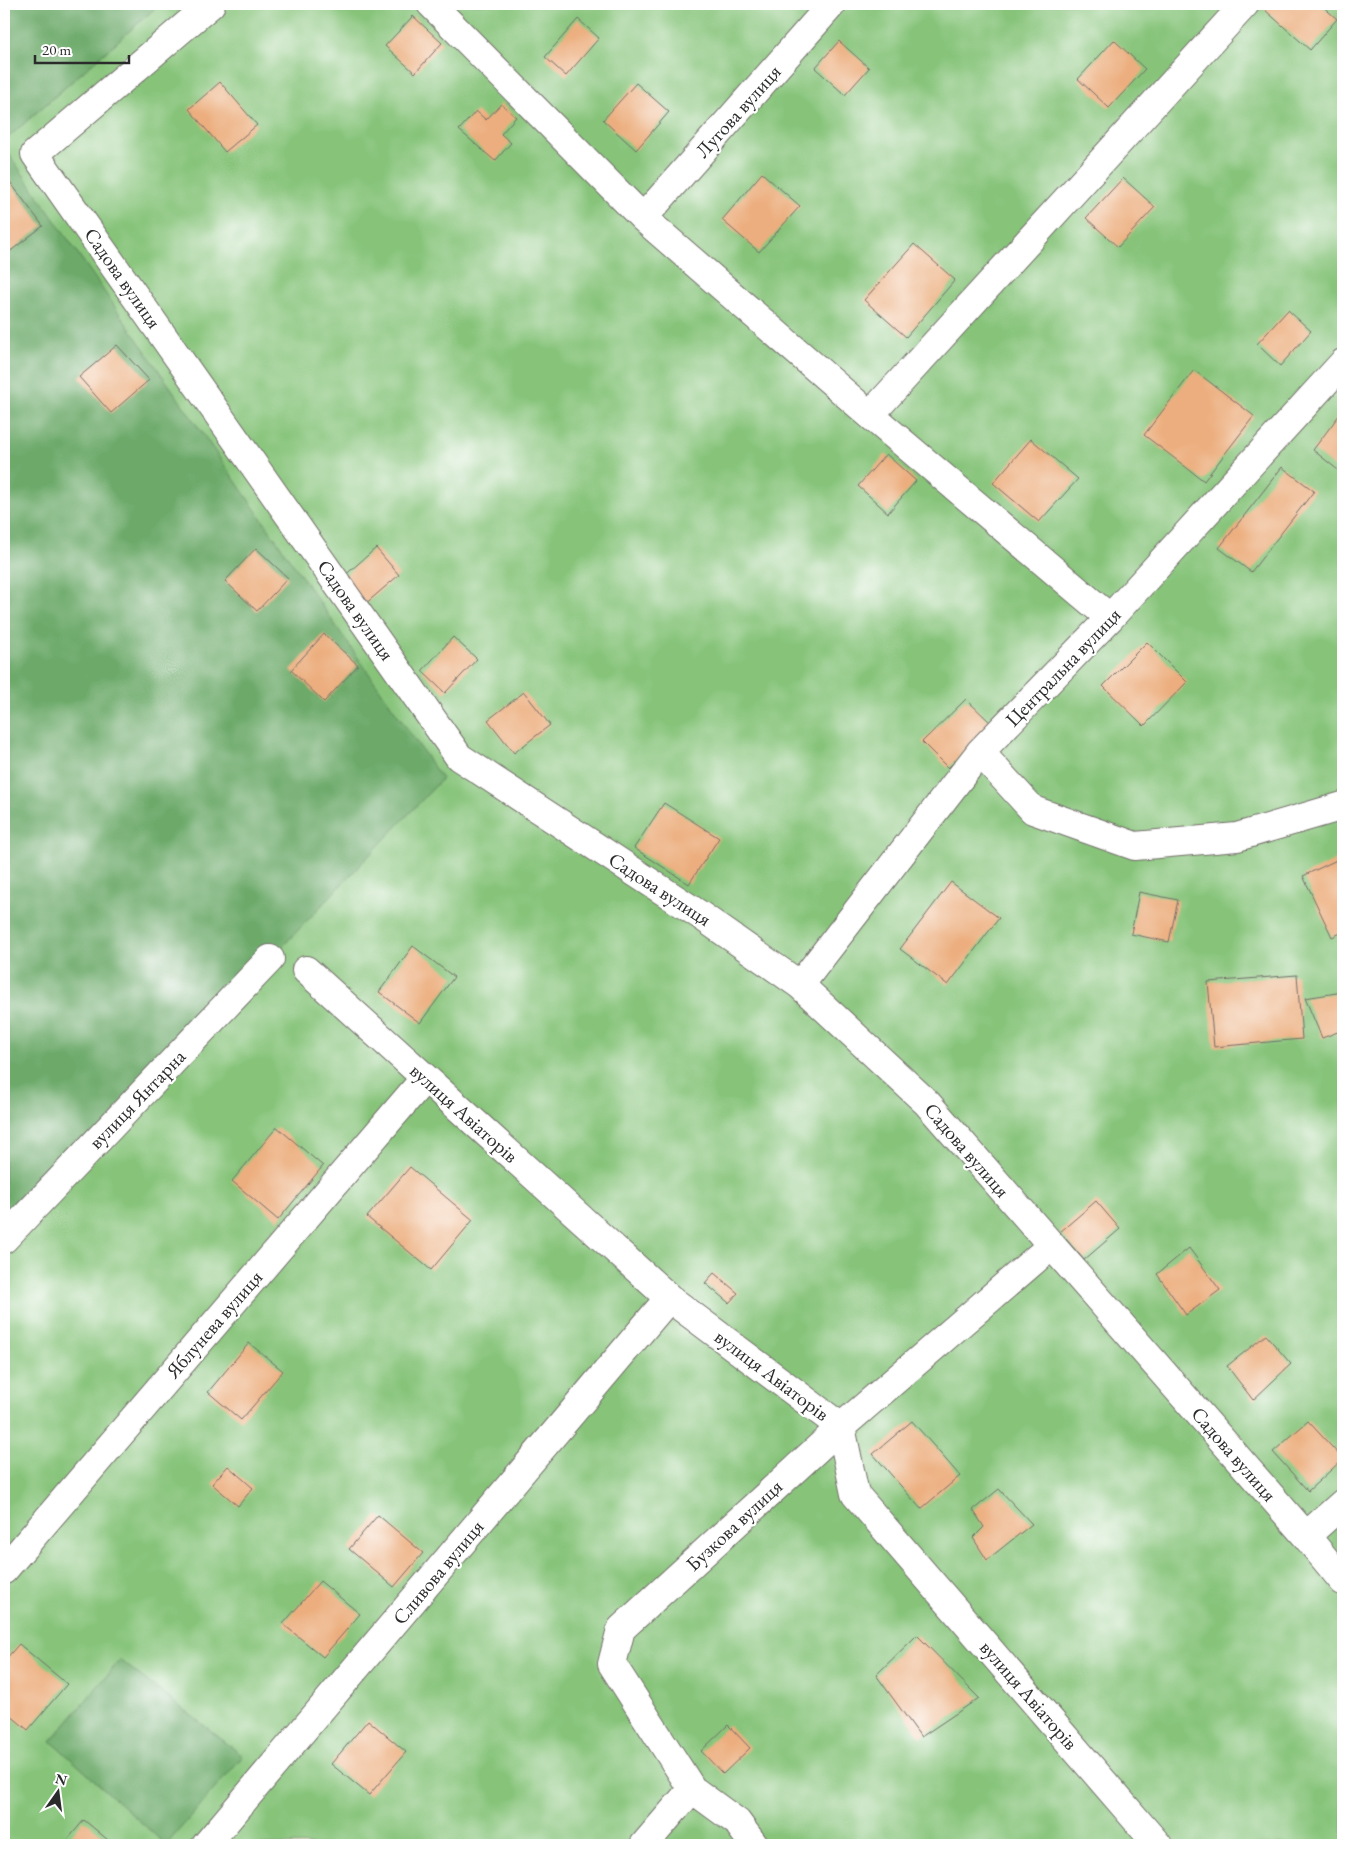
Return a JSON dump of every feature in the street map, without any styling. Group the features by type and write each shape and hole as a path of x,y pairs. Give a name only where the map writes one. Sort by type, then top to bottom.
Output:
{"street":[{"name":"Садова вулиця","path":"211,4 35,154 459,757 700,915 800,985 927,1102 1306,1536 1343,1581"},
{"path":"431,4 643,218 870,416 1110,618"},
{"name":"Лугова вулиця","path":"643,218 832,4"},
{"path":"870,416 1245,4"},
{"name":"Центральна вулиця","path":"800,985 980,752 1110,618 1343,363"},
{"path":"980,752 1033,810 1135,846 1237,837 1343,806"},
{"name":"вулиця Янтарна","path":"4,1239 270,959"},
{"name":"вулиця Авіаторів","path":"306,970 669,1298 841,1427 855,1494 1158,1845"},
{"name":"Яблунева вулиця","path":"4,1570 425,1078"},
{"name":"Бузкова вулиця","path":"754,1845 737,1822 692,1790 612,1664 622,1629 841,1427 1051,1246"},
{"name":"Сливова вулиця","path":"206,1845 669,1298"},
{"path":"1306,1536 1343,1503"},
{"path":"644,1845 692,1790"}],"green space":[{"path":"4,4 160,4 4,141"},
{"path":"160,4 1343,4 1343,1845 4,1845 4,141"},
{"path":"4,147 442,779 4,1239"},
{"path":"120,1660 243,1756 166,1845 51,1741"}],"building":[{"path":"1271,4 1320,4 1337,19 1310,50 1265,10"},
{"path":"413,16 442,43 415,73 385,46"},
{"path":"578,19 599,38 566,76 545,57"},
{"path":"1114,40 1145,69 1109,108 1078,79"},
{"path":"839,41 869,68 845,95 815,68"},
{"path":"220,82 257,125 225,152 189,109"},
{"path":"636,83 669,112 636,150 603,120"},
{"path":"501,104 516,117 501,134 511,143 495,161 459,130 476,111 486,120"},
{"path":"762,173 800,206 759,252 722,220"},
{"path":"1123,178 1155,207 1118,247 1086,218"},
{"path":"10,182 43,226 4,256 4,187"},
{"path":"914,244 955,280 906,337 864,300"},
{"path":"1288,310 1311,331 1280,366 1257,344"},
{"path":"117,345 149,380 111,413 79,377"},
{"path":"1194,370 1254,416 1204,481 1144,435"},
{"path":"1343,410 1343,474 1313,450"},
{"path":"1031,439 1078,479 1039,522 993,483"},
{"path":"886,454 916,481 888,513 858,486"},
{"path":"1282,467 1314,491 1251,572 1219,548"},
{"path":"256,548 288,578 257,611 225,581"},
{"path":"376,548 399,575 364,605 342,578"},
{"path":"324,634 358,665 324,702 291,670"},
{"path":"453,637 477,659 445,693 422,671"},
{"path":"1147,642 1187,682 1144,726 1103,686"},
{"path":"524,692 550,725 514,753 488,720"},
{"path":"966,699 992,724 948,768 922,742"},
{"path":"664,803 719,838 689,884 634,848"},
{"path":"1343,857 1343,932 1332,937 1303,876"},
{"path":"951,882 999,918 948,985 900,949"},
{"path":"1139,892 1178,900 1169,942 1131,934"},
{"path":"413,946 454,977 420,1023 379,992"},
{"path":"1297,975 1302,1039 1214,1047 1208,982"},
{"path":"1343,992 1343,1030 1322,1038 1305,998"},
{"path":"277,1127 323,1166 278,1220 232,1181"},
{"path":"410,1167 473,1220 431,1270 367,1217"},
{"path":"1096,1201 1120,1229 1084,1260 1060,1232"},
{"path":"1189,1248 1220,1290 1186,1315 1157,1274"},
{"path":"714,1273 738,1293 729,1303 705,1283"},
{"path":"1266,1335 1291,1364 1253,1400 1227,1366"},
{"path":"249,1343 283,1371 241,1420 208,1392"},
{"path":"912,1421 960,1476 921,1509 873,1454"},
{"path":"1308,1421 1343,1459 1308,1491 1273,1452"},
{"path":"228,1466 253,1488 238,1506 212,1484"},
{"path":"999,1489 1032,1524 987,1560 973,1538 984,1527 973,1510"},
{"path":"378,1515 423,1553 394,1587 349,1549"},
{"path":"320,1581 360,1614 323,1657 283,1624"},
{"path":"917,1635 979,1698 921,1737 876,1675"},
{"path":"19,1644 67,1684 28,1730 4,1710 4,1661"},
{"path":"368,1720 406,1752 369,1795 331,1764"},
{"path":"728,1725 750,1748 723,1774 701,1751"},
{"path":"84,1820 114,1845 63,1845"}]}
